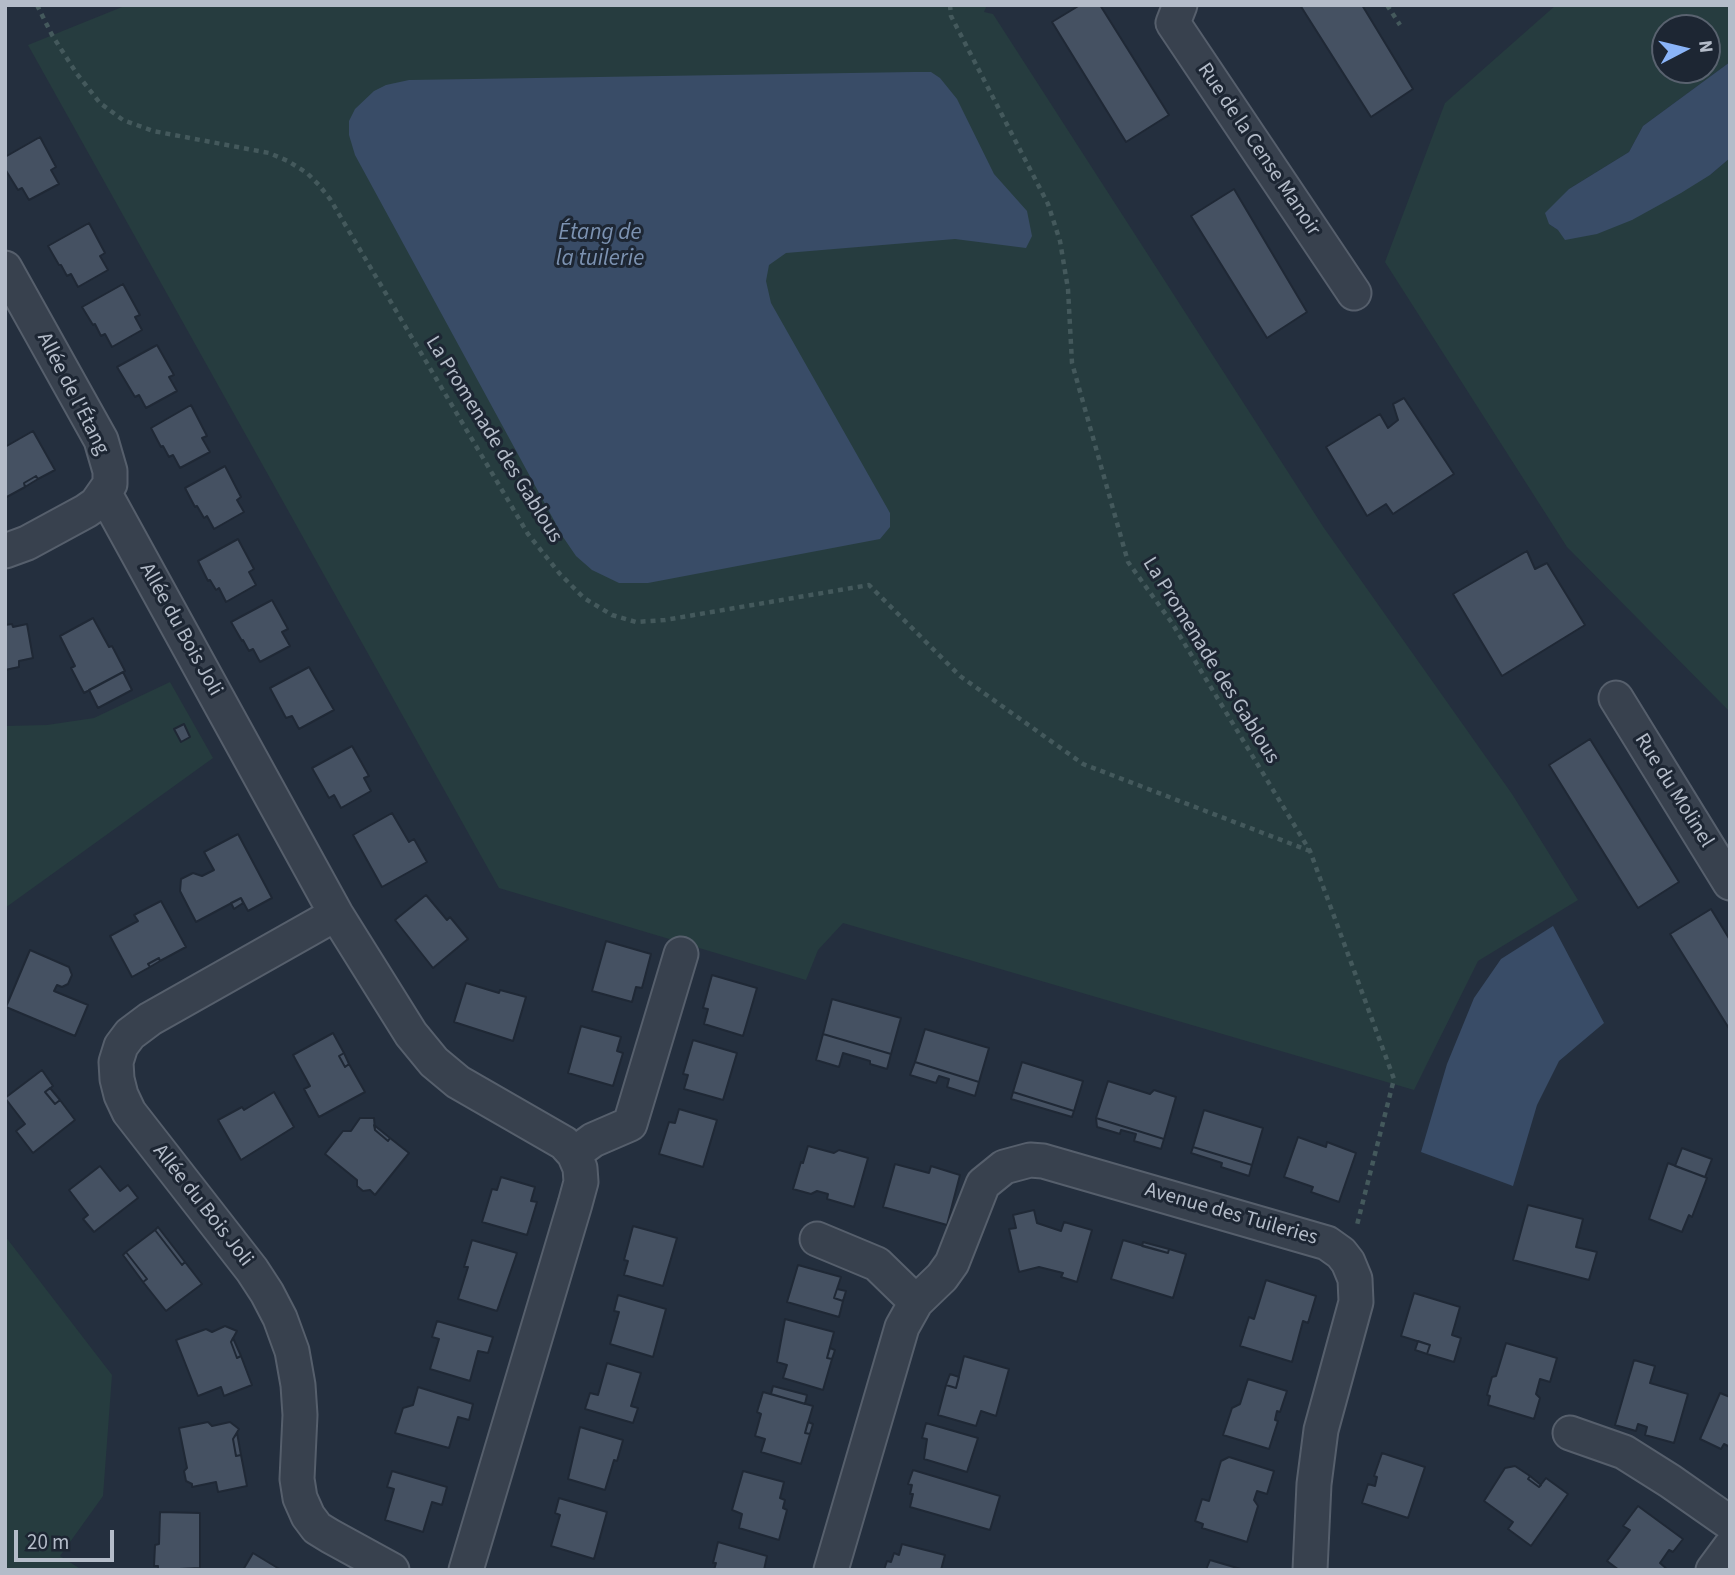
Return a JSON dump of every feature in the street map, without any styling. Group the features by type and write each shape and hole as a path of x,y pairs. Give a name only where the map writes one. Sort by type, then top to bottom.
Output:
{"street":[{"name":"Rue de la Cense Manoir","path":"1180,5 1173,23 1354,293"},
{"name":"Allée de l'Étang","path":"5,268 101,440 110,471 110,485 105,494"},
{"path":"5,551 27,543 86,511 96,505 105,494"},
{"name":"Allée du Bois Joli","path":"105,494 336,914 386,998 411,1034 434,1062 458,1082 547,1132 564,1143 574,1154"},
{"name":"Rue du Molinel","path":"1616,698 1730,883"},
{"name":"Allée du Bois Joli","path":"336,914 150,1019 130,1034 121,1046 116,1062 117,1079 129,1112 252,1270 280,1318 292,1351 298,1384 300,1415 297,1479 300,1498 308,1516 317,1528 392,1570"},
{"path":"466,1570 575,1204 580,1168 574,1154 593,1140 630,1124 681,954"},
{"name":"Avenue des Tuileries","path":"831,1570 902,1327 916,1302 942,1277 952,1263 983,1184 1004,1167 1030,1160 1043,1161 1328,1243 1348,1262"},
{"path":"817,1239 877,1264 916,1302"},
{"path":"1310,1570 1314,1484 1321,1430 1356,1303 1355,1279 1348,1262"},
{"path":"1570,1433 1624,1452 1730,1523"},
{"path":"1713,1570 1730,1547"}],"path":[{"name":"La Promenade des Gablous","path":"37,5 77,74 100,103 123,120 152,131 269,153 307,173 319,185 330,199 528,534 560,574 584,598 612,615 636,622 665,620 869,585 960,676 1083,764 1310,851"},
{"name":"La Promenade des Gablous","path":"950,5 951,16 1048,204 1060,241 1068,289 1072,363 1128,562 1172,623 1310,851 1394,1079 1348,1262"},
{"path":"1387,5 1400,25"}],"green space":[{"path":"127,5 987,5 984,12 993,14 1324,528 1512,794 1578,900 1478,961 1414,1090 843,923 818,950 806,980 499,888 28,45"},
{"path":"1556,5 1730,5 1730,62 1721,69 1721,14 1651,14 1651,84 1700,84 1643,126 1629,152 1569,189 1557,203 1549,224 1558,230 1710,175 1730,158 1730,712 1567,547 1385,262 1445,103"},
{"path":"170,682 213,758 5,908 5,726 47,725 94,718"},
{"path":"5,1236 112,1375 103,1496 60,1556 82,1570 5,1570"}],"water":[{"path":"1730,62 1730,158 1710,175 1681,193 1632,220 1597,234 1565,240 1558,230 1549,224 1545,213 1569,189 1629,152 1643,126 1700,84 1721,84 1721,69"},
{"name":"Étang de la tuilerie","path":"931,72 940,78 957,99 994,174 1027,211 1032,236 1026,248 955,239 786,253 769,265 766,281 771,303 890,513 890,527 880,539 648,583 619,583 592,570 576,556 563,537 355,155 349,135 349,121 355,109 374,91 386,85 409,80"},
{"path":"1553,926 1604,1023 1559,1061 1537,1105 1513,1186 1421,1152 1447,1064 1474,998 1501,959"}],"building":[{"path":"1080,5 1100,5 1169,115 1126,142 1052,22"},
{"path":"1300,5 1362,5 1413,89 1371,117"},
{"path":"40,137 56,167 51,170 59,184 29,200 22,188 18,190 5,169 5,157"},
{"path":"1234,189 1307,312 1267,338 1191,216"},
{"path":"89,223 105,253 100,256 108,270 78,287 71,274 67,276 48,246"},
{"path":"123,284 140,315 135,317 142,330 112,347 105,334 101,336 82,307"},
{"path":"157,345 174,375 169,377 177,391 146,408 139,395 135,397 117,367"},
{"path":"1404,398 1454,474 1393,514 1386,504 1367,516 1326,447 1380,414 1388,428 1398,420 1393,404"},
{"path":"191,405 207,436 202,438 210,452 180,468 173,455 169,457 163,446 161,447 151,428"},
{"path":"33,431 55,470 38,479 36,476 24,483 25,487 5,498 5,447"},
{"path":"225,466 241,497 237,500 244,512 214,529 207,516 204,518 197,506 195,507 185,488"},
{"path":"36,476 38,479 25,487 24,483"},
{"path":"238,539 254,569 249,572 256,585 226,602 219,588 216,590 210,580 208,581 198,561"},
{"path":"1527,551 1535,569 1547,563 1585,625 1502,676 1453,594"},
{"path":"272,600 288,629 282,632 290,646 260,662 253,649 249,651 231,622"},
{"path":"93,618 125,671 84,693 71,668 75,666 60,636"},
{"path":"12,624 13,627 27,624 33,658 19,661 19,667 5,670 5,625"},
{"path":"309,667 334,710 299,729 292,716 286,718 270,688"},
{"path":"123,672 132,690 98,708 89,690"},
{"path":"184,724 190,737 181,742 174,729"},
{"path":"1590,739 1679,882 1638,908 1549,765"},
{"path":"352,746 369,776 364,778 371,791 341,808 334,795 329,798 312,768"},
{"path":"392,813 409,842 414,839 427,862 382,887 353,835"},
{"path":"238,834 272,898 248,911 241,898 196,922 180,891 181,879 193,873 202,876 214,870 204,852"},
{"path":"426,895 447,920 450,917 468,939 433,968 395,920"},
{"path":"241,898 243,903 234,909 231,903"},
{"path":"161,901 186,947 160,961 159,958 148,964 150,967 132,977 110,936 138,921 134,915"},
{"path":"1711,909 1730,940 1730,1030 1670,934"},
{"path":"606,941 651,954 642,988 636,987 632,1002 592,991"},
{"path":"30,950 69,967 72,975 68,984 62,987 57,985 54,991 88,1005 75,1036 6,1007"},
{"path":"159,958 160,961 150,967 148,964"},
{"path":"712,975 757,988 743,1036 704,1024 708,1009 703,1008"},
{"path":"466,983 499,993 500,990 526,997 513,1041 454,1022"},
{"path":"832,999 901,1018 891,1054 823,1034"},
{"path":"581,1026 621,1037 617,1051 623,1053 613,1086 568,1073"},
{"path":"925,1029 989,1048 979,1082 915,1062"},
{"path":"333,1033 344,1053 339,1056 345,1067 349,1064 365,1092 319,1117 304,1089 310,1086 293,1055"},
{"path":"823,1034 891,1054 887,1069 843,1053 839,1067 816,1060"},
{"path":"693,1040 737,1053 723,1100 684,1089 688,1075 683,1074"},
{"path":"344,1053 349,1064 345,1067 339,1056"},
{"path":"915,1062 979,1082 975,1096 947,1087 949,1079 939,1076 936,1083 910,1075"},
{"path":"1022,1062 1083,1081 1074,1111 1013,1092"},
{"path":"42,1070 53,1086 45,1092 55,1104 60,1100 75,1120 33,1153 16,1131 25,1124 5,1098"},
{"path":"1108,1081 1150,1094 1154,1090 1176,1097 1164,1139 1096,1118"},
{"path":"50,1088 60,1100 55,1104 45,1092"},
{"path":"274,1092 294,1127 241,1160 218,1120 242,1107 244,1110"},
{"path":"1013,1092 1074,1111 1072,1117 1011,1099"},
{"path":"679,1109 717,1120 703,1167 659,1154 669,1122 675,1123"},
{"path":"1204,1110 1263,1128 1252,1165 1193,1147"},
{"path":"360,1118 374,1118 375,1130 409,1153 375,1195 370,1190 363,1191 357,1186 357,1180 325,1154 343,1131 351,1131"},
{"path":"1096,1118 1164,1139 1161,1149 1134,1141 1136,1134 1121,1130 1120,1134 1097,1127"},
{"path":"374,1125 390,1138 388,1141 375,1130"},
{"path":"1298,1137 1326,1147 1327,1142 1356,1153 1339,1202 1311,1192 1313,1187 1284,1177"},
{"path":"808,1146 834,1153 839,1150 868,1158 854,1207 827,1199 828,1194 817,1191 811,1194 793,1189"},
{"path":"1193,1147 1252,1165 1249,1176 1221,1167 1222,1163 1191,1153"},
{"path":"1682,1148 1712,1159 1705,1177 1675,1166"},
{"path":"1668,1163 1707,1178 1692,1217 1689,1215 1682,1232 1649,1219"},
{"path":"895,1164 929,1173 931,1166 960,1175 947,1225 883,1207"},
{"path":"100,1166 120,1191 128,1185 138,1198 94,1232 83,1219 88,1215 69,1190"},
{"path":"501,1177 535,1187 531,1201 537,1202 527,1235 482,1222 492,1189 497,1190"},
{"path":"1528,1205 1583,1219 1576,1247 1597,1252 1589,1280 1513,1260"},
{"path":"1034,1210 1037,1223 1061,1231 1064,1222 1092,1230 1077,1282 1061,1277 1063,1273 1039,1267 1019,1272 1009,1229 1016,1228 1013,1215"},
{"path":"633,1226 677,1238 663,1286 624,1275 628,1261 624,1260"},
{"path":"158,1227 185,1262 182,1265 155,1230"},
{"path":"155,1230 182,1265 185,1262 202,1284 166,1311 143,1282 147,1279 126,1252"},
{"path":"472,1240 517,1253 497,1311 458,1299 468,1267 464,1267"},
{"path":"1123,1240 1168,1253 1169,1249 1186,1254 1173,1298 1111,1279"},
{"path":"1143,1242 1169,1249 1168,1253 1142,1246"},
{"path":"126,1252 147,1279 143,1282 123,1255"},
{"path":"798,1265 841,1277 834,1298 843,1301 839,1317 787,1302"},
{"path":"1266,1280 1316,1296 1308,1323 1303,1321 1292,1362 1240,1346 1249,1317 1254,1319"},
{"path":"837,1289 846,1291 843,1301 834,1298"},
{"path":"1414,1293 1460,1307 1452,1335 1461,1338 1454,1362 1427,1354 1430,1345 1401,1336"},
{"path":"618,1295 666,1309 653,1357 610,1344 619,1312 614,1311"},
{"path":"785,1319 834,1332 827,1358 832,1359 823,1390 783,1378 787,1365 777,1362"},
{"path":"437,1321 493,1337 488,1353 478,1351 470,1381 430,1369 439,1339 432,1337"},
{"path":"225,1326 237,1331 231,1342 237,1358 241,1356 252,1385 224,1396 221,1387 198,1396 176,1340 206,1329 212,1332"},
{"path":"233,1338 241,1356 237,1358 231,1342"},
{"path":"1418,1341 1430,1345 1427,1354 1415,1350"},
{"path":"1506,1343 1557,1358 1550,1382 1540,1379 1536,1394 1540,1398 1534,1419 1488,1405 1490,1396 1487,1395 1492,1377 1496,1376"},
{"path":"830,1348 835,1350 832,1359 827,1358"},
{"path":"964,1356 1009,1369 996,1416 981,1411 976,1426 938,1415 946,1385 956,1388"},
{"path":"1634,1360 1655,1366 1650,1383 1688,1394 1674,1443 1645,1435 1647,1427 1638,1424 1636,1431 1615,1425"},
{"path":"607,1363 641,1373 631,1406 638,1408 633,1423 585,1409 590,1393 598,1395"},
{"path":"950,1374 959,1377 956,1388 946,1385"},
{"path":"1248,1379 1287,1391 1280,1412 1277,1411 1275,1420 1278,1421 1269,1449 1223,1435 1232,1408 1240,1404"},
{"path":"773,1386 807,1395 805,1404 771,1394"},
{"path":"418,1387 473,1404 469,1420 458,1417 449,1448 395,1433 403,1408 413,1405"},
{"path":"763,1392 813,1406 805,1433 810,1434 801,1464 761,1452 765,1439 755,1436 761,1414 757,1412"},
{"path":"1720,1393 1730,1397 1730,1447 1724,1444 1721,1449 1700,1439"},
{"path":"208,1422 212,1426 230,1422 239,1429 233,1439 236,1456 241,1455 247,1486 218,1492 216,1482 192,1487 192,1484 186,1481 184,1471 187,1468 179,1428"},
{"path":"808,1422 813,1424 810,1434 805,1433"},
{"path":"926,1423 978,1438 967,1472 924,1459 927,1439 922,1438"},
{"path":"580,1427 623,1440 605,1490 568,1479"},
{"path":"237,1433 241,1455 236,1456 233,1439"},
{"path":"1382,1453 1425,1467 1408,1518 1362,1503 1368,1484 1375,1486 1377,1477 1374,1476"},
{"path":"1229,1457 1274,1471 1267,1494 1257,1491 1254,1500 1258,1506 1247,1542 1202,1528 1203,1524 1195,1521 1202,1499 1209,1501 1221,1461"},
{"path":"1515,1466 1530,1476 1528,1479 1539,1487 1546,1478 1568,1494 1531,1546 1508,1529 1513,1522 1484,1501 1505,1468"},
{"path":"913,1470 1000,1496 990,1530 910,1507 913,1494 910,1494 912,1485 908,1484"},
{"path":"392,1471 447,1487 442,1505 432,1502 423,1532 385,1520 394,1489 387,1487"},
{"path":"743,1471 784,1482 780,1498 785,1500 783,1508 787,1510 779,1540 739,1528 742,1514 732,1510"},
{"path":"1530,1476 1541,1485 1539,1487 1528,1479"},
{"path":"559,1498 607,1512 594,1559 551,1546 560,1515 555,1513"},
{"path":"1638,1506 1683,1539 1673,1552 1669,1550 1660,1563 1668,1570 1619,1570 1607,1561 1630,1530 1623,1526"},
{"path":"160,1512 200,1513 200,1568 158,1570 158,1566 154,1566 155,1545 159,1544"},
{"path":"718,1542 767,1556 764,1570 714,1570"},
{"path":"902,1544 945,1555 941,1570 884,1570 894,1553 899,1555"},
{"path":"253,1553 281,1570 243,1570"},
{"path":"1210,1560 1244,1570 1206,1570"}]}
